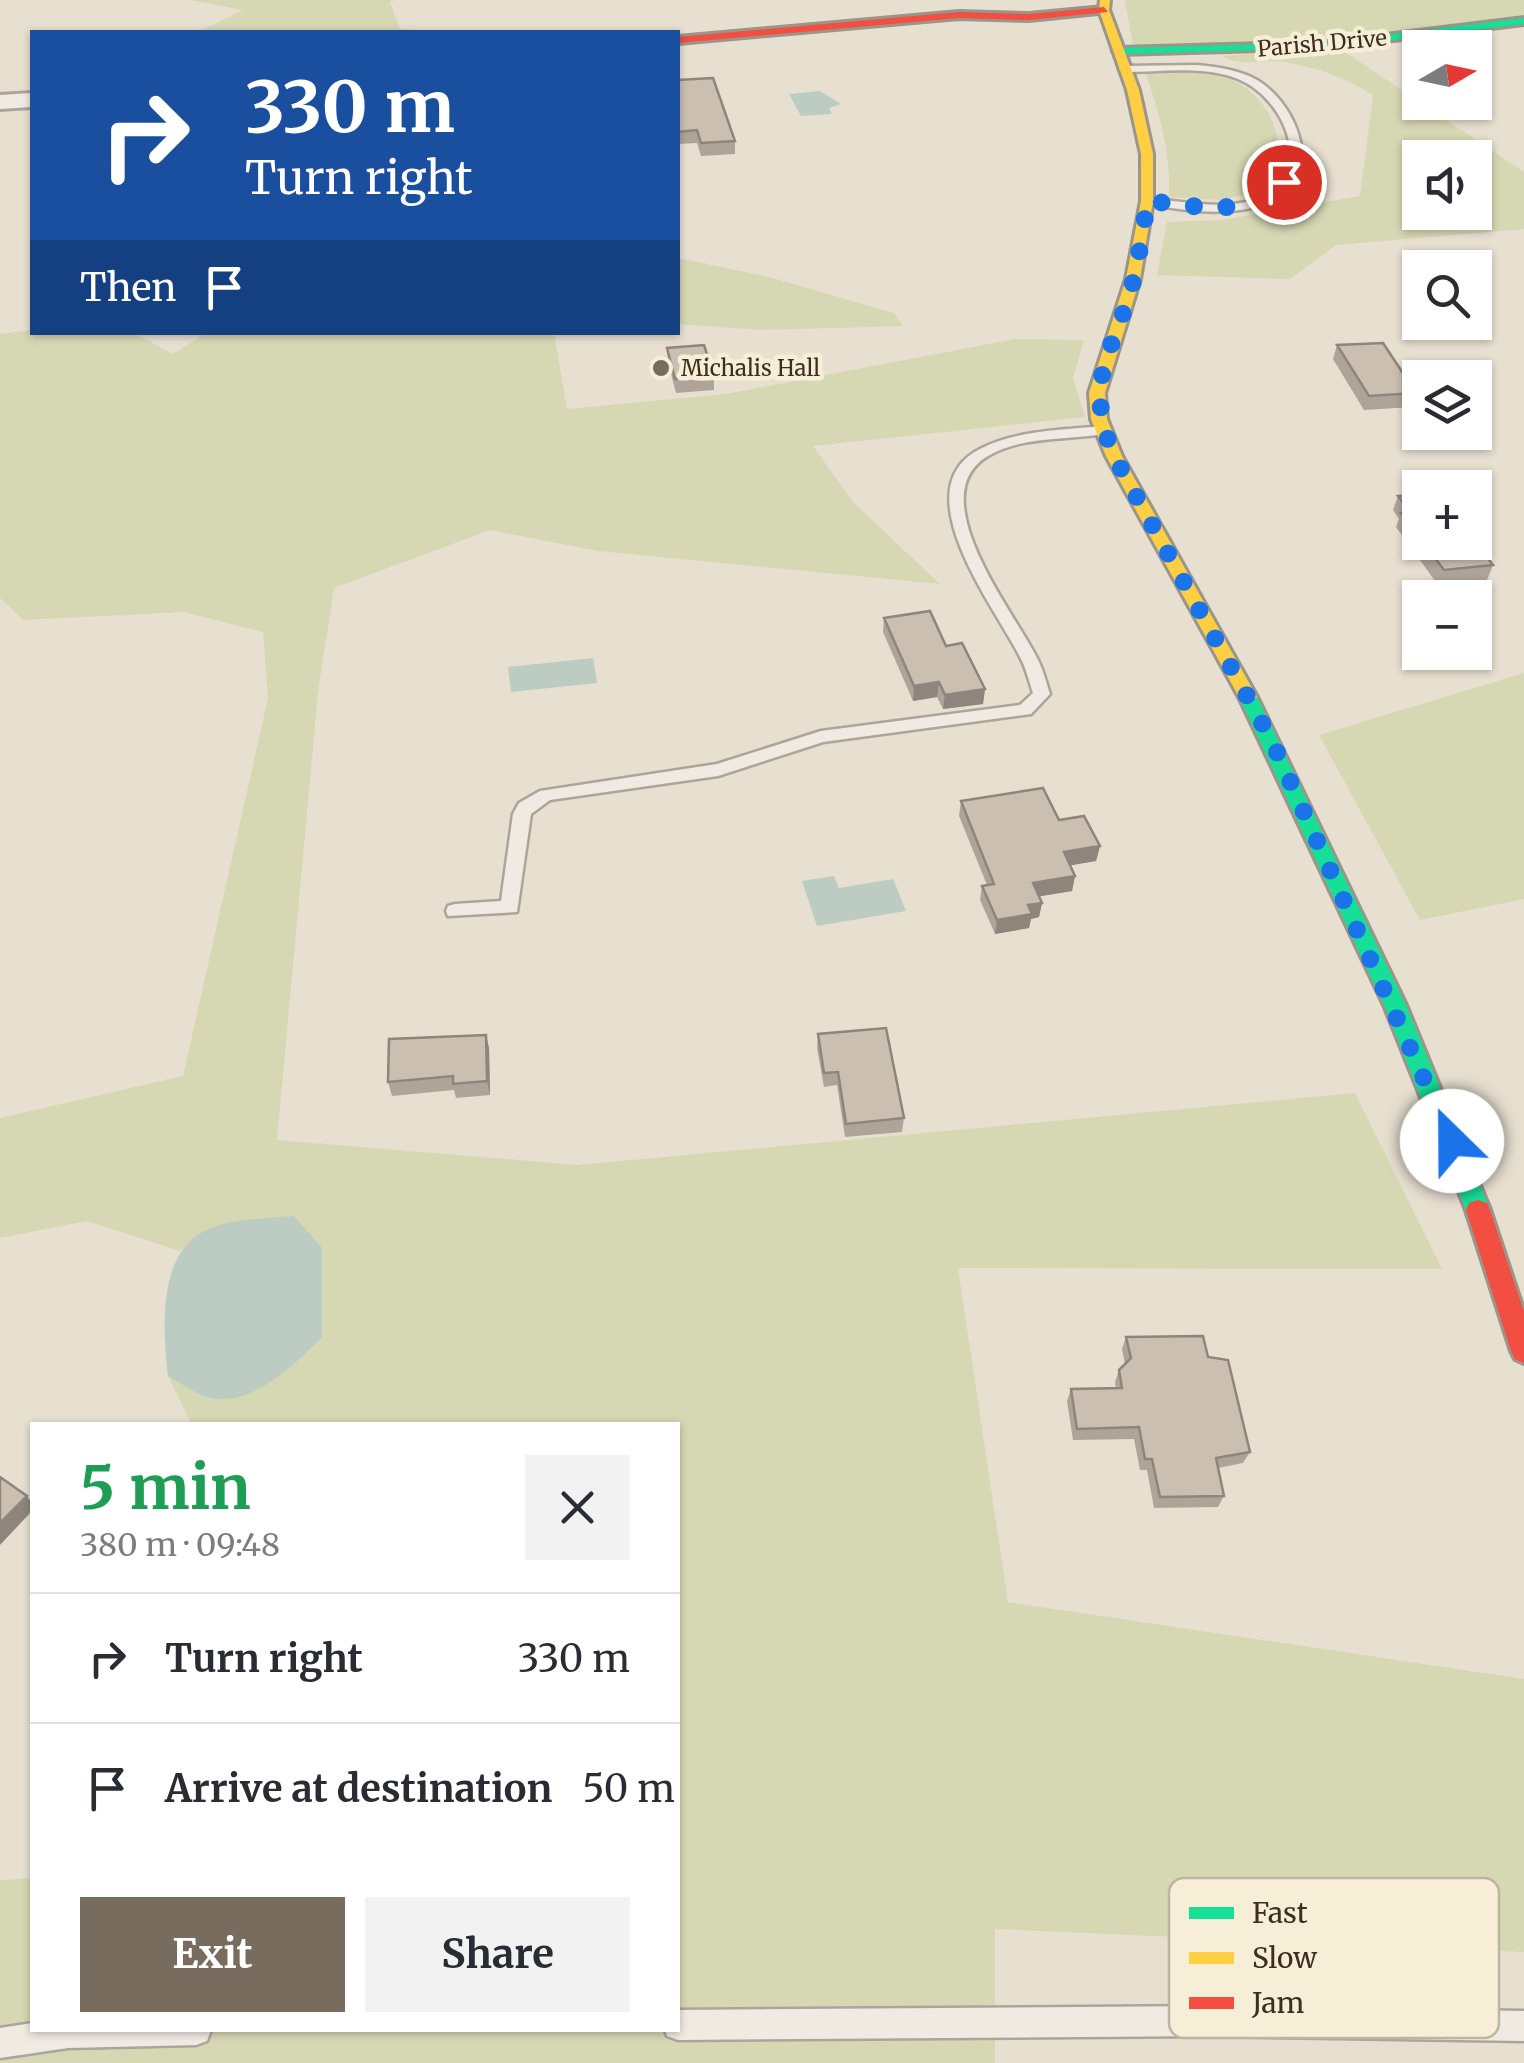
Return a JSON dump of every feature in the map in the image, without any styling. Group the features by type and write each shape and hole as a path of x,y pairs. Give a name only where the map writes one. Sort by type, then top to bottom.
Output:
{"street":[{"path":"968,0 1001,16 1086,37 1120,56"},
{"path":"680,40 1104,5 1146,154 1148,201 1133,279 1101,373 1098,393 1103,430 1272,741 1395,1005 1467,1175 1524,1351"},
{"name":"Parish Drive","path":"1120,56 1314,46 1524,21"},
{"path":"0,102 30,100"}],"lane":[{"path":"1120,56 1207,69 1256,82 1280,102 1296,143 1294,166 1274,194 1264,200 1217,207 1148,201"},
{"path":"455,911 510,907 522,814 525,807 546,795 718,770 821,737 1025,710 1042,694 1029,658 984,581 956,514 958,479 977,455 1013,441 1103,430"},
{"path":"680,2025 1169,2021"},
{"path":"1499,2026 1524,2026"},
{"path":"0,2044 68,2034 132,2032"}],"green space":[{"path":"190,0 394,0 390,2 400,29 418,30 203,30 243,10"},
{"path":"1125,0 1524,0 1524,15 1325,40 1133,46"},
{"path":"1339,48 1402,90 1402,120 1446,120 1476,140 1402,140 1402,230 1492,230 1492,151 1524,172 1524,229 1336,245 1290,279 1157,275 1167,222 1222,220 1360,196 1373,95 1308,67 1276,61 1229,60 1222,56"},
{"path":"1145,72 1208,72 1235,81 1250,92 1272,120 1277,137 1278,154 1266,190 1220,200 1169,197 1163,133"},
{"path":"680,258 769,277 894,313 903,326 762,330 680,324"},
{"path":"30,330 30,335 138,335 173,354 203,335 554,335 567,409 726,394 1015,339 1084,340 1073,378 1085,417 813,446 853,502 940,584 598,551 490,530 334,588 318,692 277,1140 578,1165 1355,1093 1442,1269 958,1268 1008,1602 1524,1679 1524,1952 1499,1951 1499,1878 1169,1878 1169,1937 995,1929 995,2063 0,2063 0,1880 30,1878 30,2032 680,2032 680,1422 191,1422 168,1376 208,1398 202,1232 180,1251 87,1221 0,1238 0,1118 183,1076 268,698 263,632 184,612 23,620 0,598 0,334"},
{"path":"1524,673 1524,899 1420,920 1319,735"}],"shaded area":[{"path":"820,91 841,104 829,108 832,114 801,116 789,94"},
{"path":"593,658 597,683 511,692 508,667"},
{"path":"834,876 839,888 893,879 906,911 817,926 802,881"},
{"path":"294,1216 322,1248 322,1337 269,1383 237,1397 204,1396 168,1376 166,1297 177,1259 187,1244 202,1232 223,1224"}],"building":[{"path":"713,78 735,141 701,143 697,130 680,132 680,80"},
{"path":"1383,343 1402,372 1402,394 1369,396 1337,345"},
{"path":"704,345 714,376 675,379 667,348"},
{"path":"1436,560 1489,560 1493,565 1444,570"},
{"path":"930,611 946,646 962,643 985,689 945,695 939,682 914,686 884,618"},
{"path":"1043,788 1059,820 1084,816 1100,846 1064,852 1075,876 1033,883 1042,903 1028,905 1032,914 997,920 982,886 994,884 961,801"},
{"path":"886,1028 904,1118 846,1124 838,1072 824,1073 818,1034"},
{"path":"486,1035 487,1081 453,1084 453,1076 388,1082 389,1039"},
{"path":"1203,1336 1208,1357 1228,1360 1250,1452 1216,1458 1224,1496 1160,1497 1152,1459 1145,1459 1139,1427 1077,1429 1071,1389 1122,1388 1119,1370 1131,1358 1126,1337"},
{"path":"0,1477 27,1496 0,1523"}],"traffic: fast":[{"path":"1119,51 1329,45 1524,21"},
{"path":"1248,697 1395,1005 1478,1210"}],"traffic: slow":[{"path":"1105,0 1104,10 1133,90 1147,154 1147,201 1133,279 1097,393 1099,419 1114,456 1248,697"}],"traffic: jam":[{"path":"680,40 959,15 1029,17 1104,10"},
{"path":"1478,1210 1524,1351"}],"place":[{"name":"Michalis Hall","path":"661,368"}],"route":[{"path":"1284,182 1264,200 1249,203 1217,207 1148,201 1133,279 1101,373 1099,419 1114,456 1272,741 1395,1005 1452,1141"}]}
